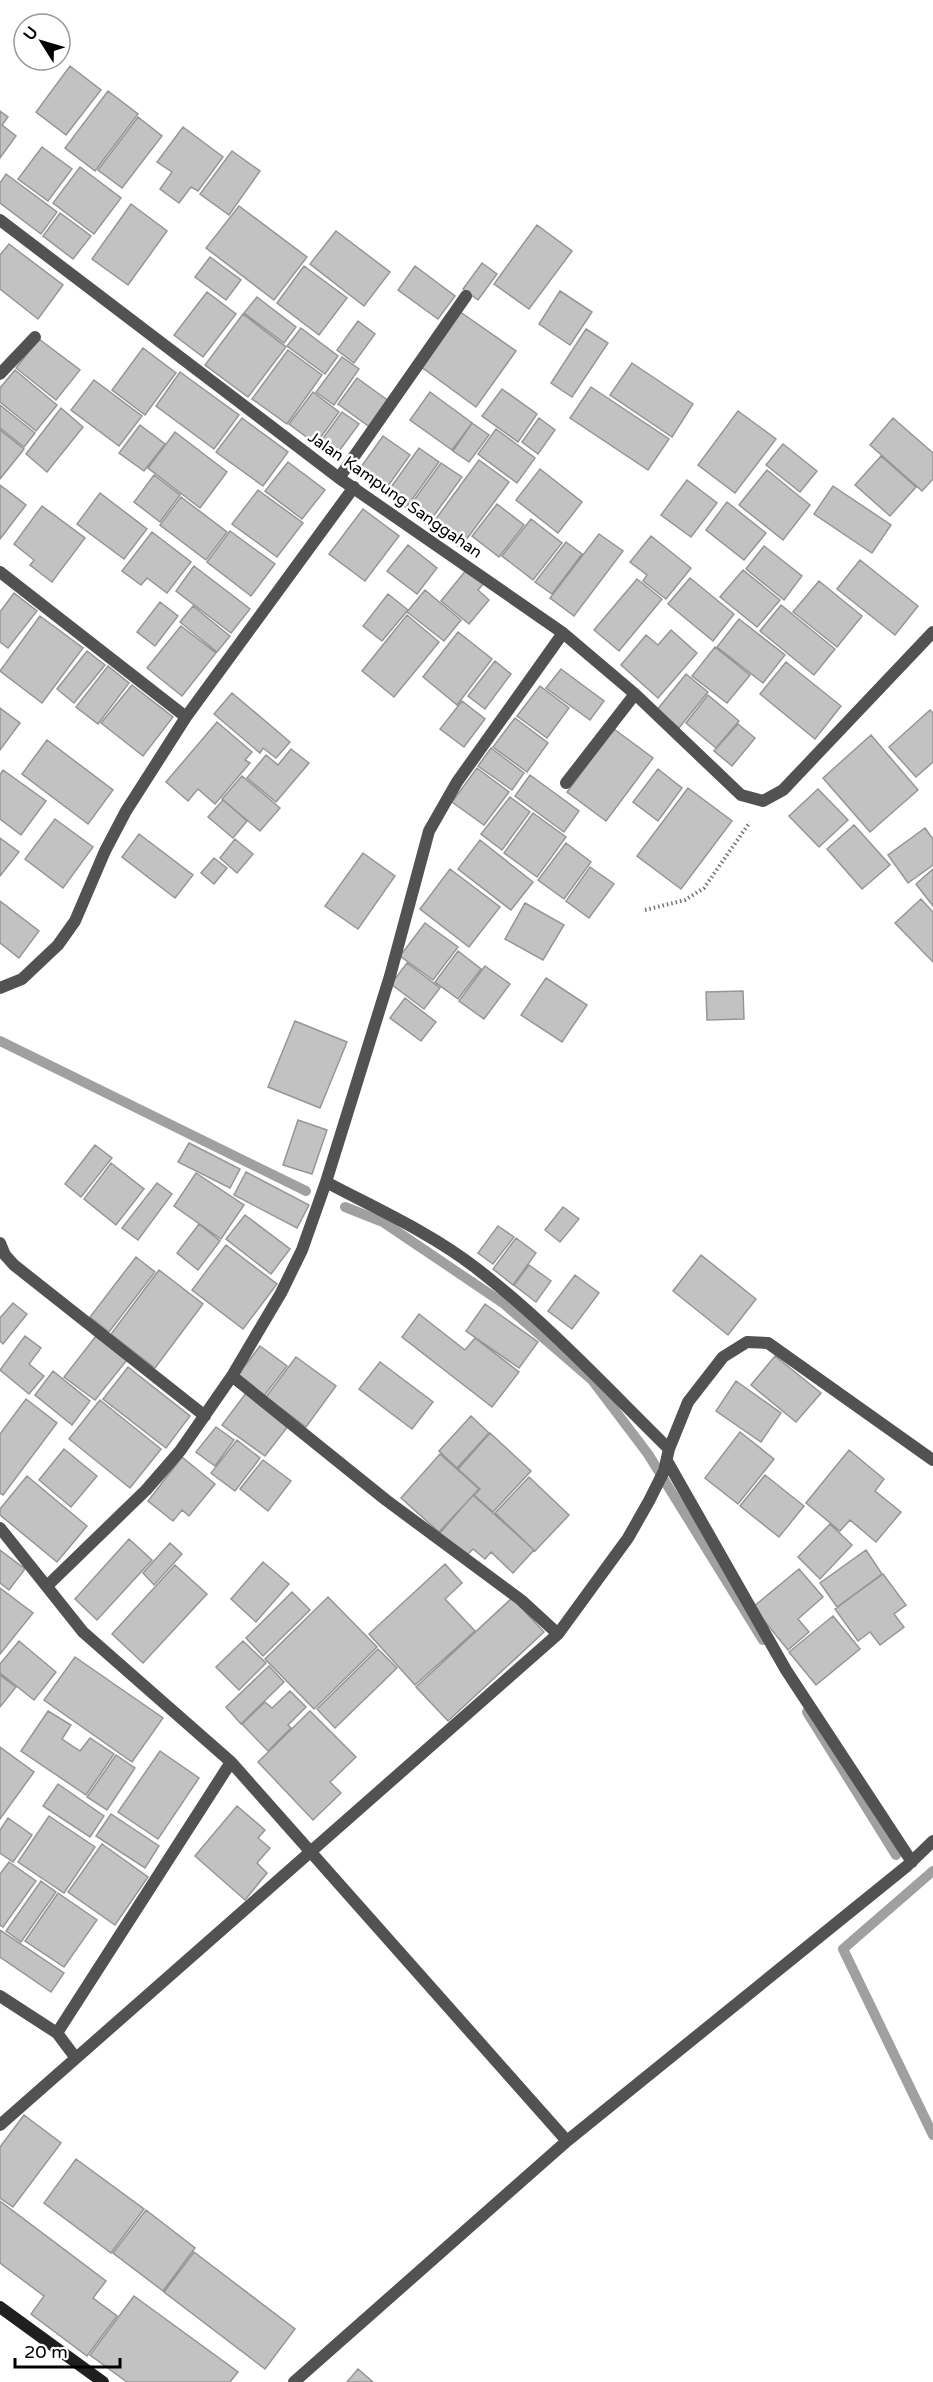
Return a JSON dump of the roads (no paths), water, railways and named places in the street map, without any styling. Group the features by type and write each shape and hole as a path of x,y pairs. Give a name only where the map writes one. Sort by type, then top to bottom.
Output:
{"street":[{"name":"Jalan Kampung Sanggahan","path":"0,220 339,478 563,633 635,694 741,795 764,801 783,790 933,632"},
{"path":"339,478 466,296"},
{"path":"0,374 34,337"},
{"path":"0,988 22,980 40,965 75,921 105,851 126,811 186,717 354,487"},
{"path":"0,572 186,717"},
{"path":"47,1586 146,1490 180,1451 232,1376 302,1250 326,1182 390,976 429,831 457,782 563,633"},
{"path":"566,783 635,694"},
{"path":"326,1182 421,1232 475,1267 533,1315 667,1460 786,1670 912,1862"},
{"path":"0,1243 5,1255 14,1265 205,1416"},
{"path":"0,2125 558,1634 628,1538 650,1501 688,1402 723,1358 747,1342 768,1343 933,1460"},
{"path":"232,1376 386,1500 521,1600 558,1634"},
{"path":"0,1528 83,1632 111,1659 231,1762 567,2141"},
{"path":"57,2033 231,1762"},
{"path":"294,2382 567,2141 912,1862 933,1841"},
{"path":"0,1996 57,2033 75,2057"},
{"path":"0,2307 103,2382"}],"waterway":[{"path":"0,1041 306,1191"},
{"path":"345,1207 383,1222 503,1303 592,1380 648,1454 763,1640"},
{"path":"807,1712 896,1855"},
{"path":"933,1871 843,1949 933,2135"}]}
